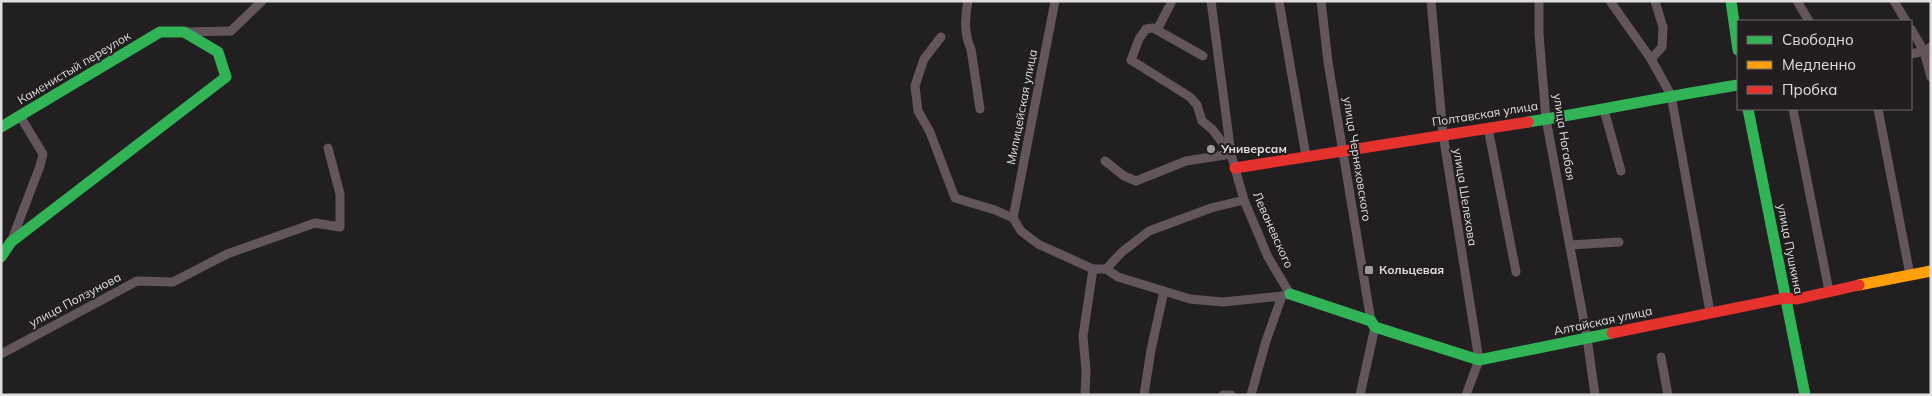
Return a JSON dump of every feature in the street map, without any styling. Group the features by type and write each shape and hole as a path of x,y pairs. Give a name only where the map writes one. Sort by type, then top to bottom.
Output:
{"street":[{"path":"184,32 231,30 262,1"},
{"path":"968,1 966,9 967,40 971,49 980,109"},
{"name":"Милицейская улица","path":"1013,218 1055,1"},
{"path":"1172,1 1157,30 1203,56"},
{"name":"Леваневского","path":"1211,1 1231,154 1244,200 1286,295"},
{"path":"1279,1 1306,156"},
{"name":"улица Черняховского","path":"1322,1 1328,62 1373,324 1360,395"},
{"name":"улица Шелехова","path":"1431,1 1443,134 1478,360 1466,395"},
{"name":"улица Ногабая","path":"1539,1 1539,34 1546,118 1587,338 1595,395"},
{"path":"1610,1 1651,59 1671,95 1710,312"},
{"path":"1651,59 1662,47 1663,27 1655,1"},
{"path":"1731,1 1737,43"},
{"path":"1797,1 1808,20"},
{"path":"1894,1 1905,20"},
{"name":"Леваневского","path":"1157,30 1153,28 1146,29 1139,39 1131,60 1190,96 1196,105 1202,121 1212,130 1231,154"},
{"path":"1912,30 1928,49 1931,77"},
{"name":"Каменистый переулок","path":"1,126 160,32 184,32"},
{"path":"11,242 226,76 218,52 184,32"},
{"path":"941,37 924,59 915,86 918,111 930,132 954,198 995,210 1013,218 1021,231 1038,244 1093,269 1106,269 1118,277 1190,299 1223,302 1286,295 1266,341 1251,395"},
{"path":"1912,54 1928,49"},
{"name":"Полтавская улица","path":"1235,168 1604,110 1671,95 1737,85"},
{"path":"1604,110 1621,170"},
{"name":"улица Пушкина","path":"1748,110 1805,395"},
{"path":"1793,110 1829,291"},
{"path":"1878,110 1910,275"},
{"path":"1,257 11,242 40,166 42,154 20,116"},
{"path":"1488,128 1516,272"},
{"name":"улица Ползунова","path":"1,354 137,281 174,282 227,254 315,223 340,228 340,194 328,148"},
{"path":"1105,161 1124,176 1136,181 1186,161 1231,154"},
{"path":"1106,269 1122,252 1149,232 1211,208 1244,200"},
{"path":"1570,245 1619,242"},
{"path":"1085,395 1086,371 1083,336 1093,269"},
{"name":"Алтайская улица","path":"1286,295 1478,360 1710,312 1786,298 1797,299 1931,271"},
{"path":"1144,395 1151,350 1164,291"},
{"path":"1661,357 1668,395"},
{"path":"1223,395 1231,395"}],"traffic: fast":[{"path":"1731,1 1737,43"},
{"path":"1,127 160,32 184,32 218,52 226,77 11,242 1,257"},
{"path":"1528,122 1737,85"},
{"path":"1748,110 1805,395"},
{"path":"1290,294 1371,321 1375,327 1479,360 1612,333"}],"traffic: slow":[{"path":"1859,285 1931,271"}],"traffic: jam":[{"path":"1235,168 1528,122"},
{"path":"1612,333 1785,298 1797,299 1859,285"}],"place":[{"name":"Универсам","path":"1211,149"},
{"name":"Кольцевая","path":"1369,270"}]}
